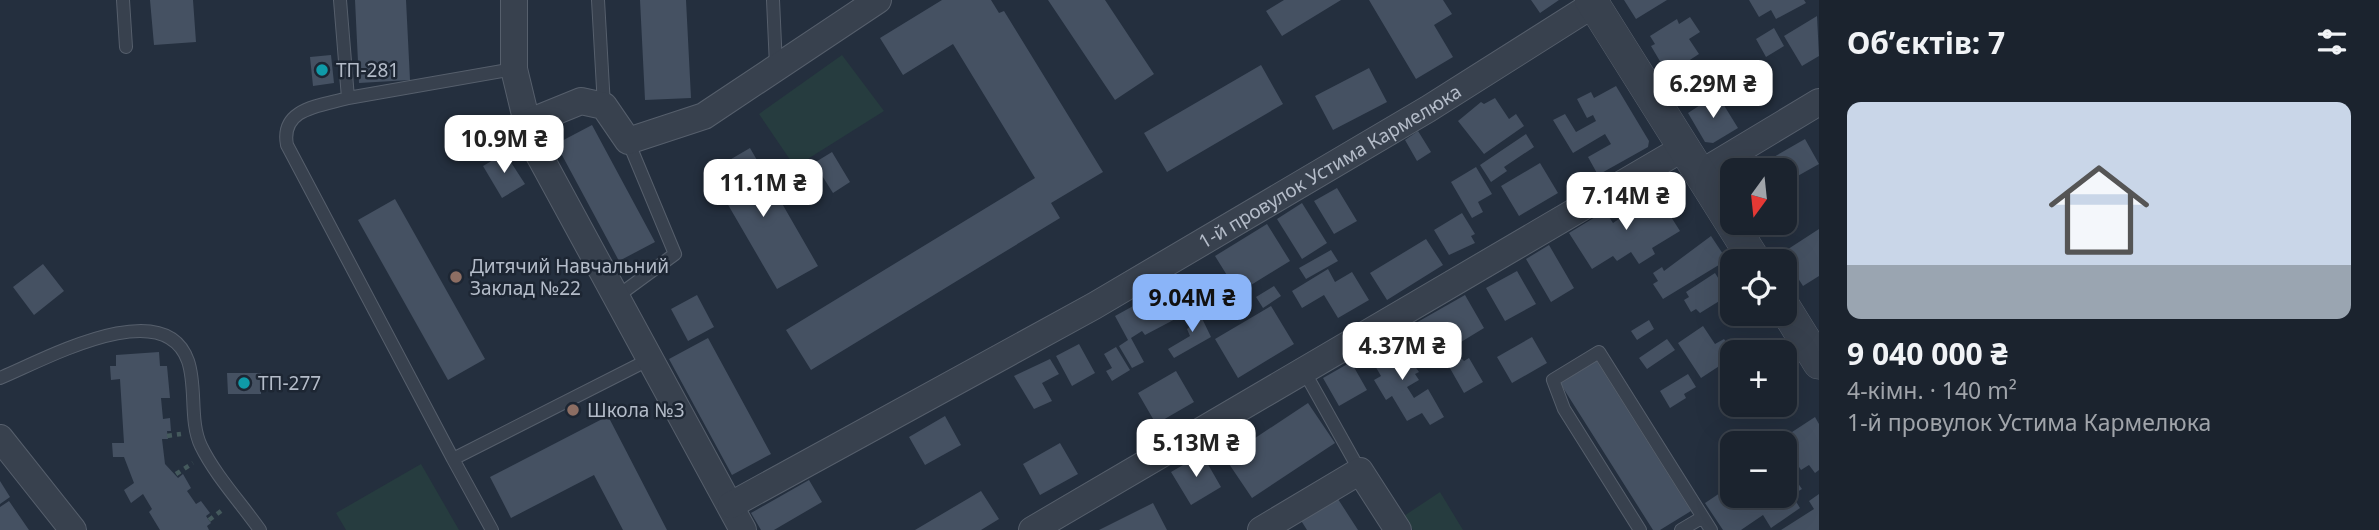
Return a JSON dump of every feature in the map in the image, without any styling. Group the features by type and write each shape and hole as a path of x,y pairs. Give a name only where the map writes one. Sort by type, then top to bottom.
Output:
{"street":[{"path":"514,0 514,69 527,123 538,153 743,530"},
{"path":"527,123 581,101 604,106 628,141 705,116 878,0"},
{"path":"1592,2 1748,249"},
{"name":"1-й провулок Устима Кармелюка","path":"731,505 1106,299 1428,109 1592,2"},
{"path":"1700,173 1819,102"},
{"path":"1032,530 1685,146"},
{"path":"1796,326 1819,363"},
{"path":"0,438 73,530"},
{"path":"1261,530 1360,471 1398,530"}],"lane":[{"path":"122,0 126,47"},
{"path":"340,0 348,98"},
{"path":"598,0 604,106"},
{"path":"773,0 776,66"},
{"path":"492,530 287,145 285,132 288,120 300,112 348,98 514,69"},
{"path":"615,299 675,254 628,141"},
{"path":"0,378 112,332 163,334 175,341 188,360 200,444 260,530"},
{"path":"1640,530 1564,409 1553,380 1599,352 1711,530"},
{"path":"453,458 650,359"},
{"path":"1304,371 1360,471"},
{"path":"1681,530 1703,517"}],"green space":[{"path":"842,55 884,111 795,167 759,114"},
{"path":"421,464 459,530 346,530 336,513"},
{"path":"1440,492 1463,530 1413,530 1404,516"}],"building":[{"path":"150,0 193,0 196,42 154,45"},
{"path":"355,0 406,0 410,80 359,83"},
{"path":"640,0 686,0 691,98 645,100"},
{"path":"942,0 991,0 999,13 1004,11 1103,172 1051,203 1060,218 811,370 786,330 1035,178 953,44 903,75 880,38"},
{"path":"1048,0 1105,0 1154,74 1115,100"},
{"path":"1284,0 1341,0 1282,36 1266,11"},
{"path":"1369,0 1443,0 1452,14 1434,25 1453,57 1416,79"},
{"path":"1531,0 1559,0 1540,13"},
{"path":"1624,0 1667,0 1636,19"},
{"path":"1749,0 1804,0 1806,3 1776,19 1771,10 1759,17"},
{"path":"1817,16 1819,56 1802,66 1784,36"},
{"path":"1690,17 1700,32 1689,39 1699,54 1673,71 1665,60 1661,63 1651,46 1655,44 1650,36 1677,19 1679,24"},
{"path":"1774,28 1784,46 1766,57 1756,39"},
{"name":"ТП-281","path":"331,55 334,83 313,86 310,57"},
{"path":"1755,60 1766,77 1745,91 1734,73"},
{"path":"1699,63 1708,78 1695,87 1685,71"},
{"path":"1261,65 1283,104 1167,172 1144,133"},
{"path":"1369,68 1387,102 1333,130 1315,96"},
{"path":"1679,82 1686,93 1678,97 1672,86"},
{"path":"1616,86 1649,141 1648,147 1598,175 1588,157 1611,144 1605,134 1573,153 1553,120 1565,114 1576,132 1596,121 1593,115 1587,118 1577,99 1591,92 1594,98"},
{"path":"1717,94 1738,128 1713,143 1705,142 1688,113"},
{"path":"1495,98 1509,119 1516,114 1524,126 1484,154 1458,121 1481,102 1484,104"},
{"path":"592,125 655,242 619,261 556,144"},
{"path":"1418,131 1431,152 1417,161 1405,140"},
{"path":"1526,134 1534,147 1504,167 1507,171 1491,182 1480,165"},
{"path":"1805,139 1819,164 1797,176 1797,158 1772,158"},
{"path":"750,148 818,266 777,289 709,172"},
{"path":"832,152 850,182 833,193 814,163"},
{"path":"505,153 525,184 502,198 483,166"},
{"path":"1540,163 1558,193 1519,216 1501,186"},
{"path":"1476,167 1492,194 1478,202 1483,212 1472,218 1451,182"},
{"path":"1652,187 1680,231 1652,248 1655,254 1639,264 1631,252 1617,261 1613,256 1592,269 1569,233 1605,211 1613,223 1632,210 1627,202"},
{"path":"1337,188 1357,221 1334,234 1314,201"},
{"path":"395,199 485,359 448,380 358,220"},
{"path":"1302,203 1327,243 1302,259 1277,219"},
{"path":"1462,213 1475,234 1471,236 1475,243 1449,255 1434,230"},
{"path":"1267,224 1290,261 1238,293 1215,256"},
{"path":"1819,229 1819,276 1803,286 1797,277 1797,249 1788,249"},
{"path":"1711,236 1720,250 1720,264 1663,299 1653,284 1658,281 1653,273 1662,267 1664,271"},
{"path":"1426,239 1443,265 1387,300 1370,273"},
{"path":"1549,245 1574,288 1551,302 1526,259"},
{"path":"1331,250 1338,261 1306,279 1299,268"},
{"path":"43,264 64,291 34,315 13,287"},
{"path":"1328,269 1335,282 1352,272 1369,300 1338,318 1324,295 1302,308 1292,291"},
{"path":"1517,271 1536,304 1505,321 1486,288"},
{"path":"1715,273 1720,281 1720,301 1700,313 1696,309 1691,312 1684,300 1689,297 1686,292"},
{"path":"1274,286 1281,296 1263,308 1256,297"},
{"path":"1166,288 1181,316 1145,335 1142,331 1131,338 1144,362 1132,368 1119,346 1128,340 1115,316"},
{"path":"697,295 714,327 688,341 671,309"},
{"path":"1465,295 1484,328 1461,342 1458,336 1448,342 1453,349 1434,360 1414,324"},
{"path":"1196,306 1211,337 1174,358 1168,349 1190,336 1187,329 1193,325 1186,312"},
{"path":"1271,306 1294,344 1238,378 1215,339"},
{"path":"1649,320 1654,329 1637,340 1631,331"},
{"path":"1703,326 1715,344 1720,341 1720,366 1701,378 1678,343"},
{"path":"1394,337 1419,372 1415,374 1419,380 1407,387 1414,398 1428,389 1444,417 1430,425 1422,413 1407,421 1392,396 1386,400 1374,380 1381,376 1367,352"},
{"path":"1532,337 1547,363 1512,383 1497,357"},
{"path":"708,338 771,454 732,475 669,359"},
{"path":"1667,339 1675,350 1647,369 1639,358"},
{"path":"1079,344 1095,373 1072,386 1056,356"},
{"path":"1116,347 1130,370 1112,381 1106,371 1112,368 1104,354"},
{"path":"159,352 160,366 167,366 170,398 161,398 163,419 170,418 171,431 167,431 168,439 162,439 165,464 178,478 183,474 191,488 187,491 196,504 201,501 210,513 206,516 211,523 207,526 209,530 160,530 149,512 152,509 143,494 131,503 124,490 134,483 124,457 113,457 112,443 124,443 120,379 111,380 110,366 116,366 116,355"},
{"path":"1455,357 1464,361 1469,358 1483,382 1464,393 1447,363"},
{"path":"1050,359 1059,374 1042,383 1052,401 1034,409 1014,376"},
{"path":"1596,360 1691,511 1660,530 1653,530 1560,383"},
{"path":"1351,362 1367,390 1339,406 1323,378"},
{"path":"1176,371 1194,402 1156,424 1138,393"},
{"name":"ТП-277","path":"227,373 261,373 261,394 228,394"},
{"path":"1688,374 1696,387 1684,394 1686,398 1670,408 1660,391"},
{"path":"1308,403 1335,443 1252,498 1225,458"},
{"path":"608,416 667,530 623,530 594,475 511,518 490,477"},
{"path":"945,416 961,445 925,465 909,437"},
{"path":"1815,417 1819,424 1819,470 1815,473 1809,465 1801,470 1797,464 1797,431 1794,431"},
{"path":"1060,443 1078,474 1040,495 1023,464"},
{"path":"1202,454 1221,487 1191,505 1171,472"},
{"path":"809,480 822,502 774,530 761,530 751,513"},
{"path":"0,481 10,497 0,504"},
{"path":"981,491 999,519 981,530 915,530"},
{"path":"1720,493 1720,508 1797,508 1797,503 1800,508 1771,528 1763,515 1741,530 1723,530 1705,503"},
{"path":"1819,494 1819,530 1781,530 1814,509 1809,501"},
{"path":"1336,496 1358,530 1307,530 1300,519"},
{"path":"9,501 29,530 0,530 0,507"},
{"path":"1153,503 1167,530 1099,530"}],"place":[{"name":"ТП-281","path":"322,70"},
{"name":"Дитячий Навчальний Заклад №22","path":"456,277"},
{"name":"ТП-277","path":"244,383"},
{"name":"Школа №3","path":"573,410"}]}
